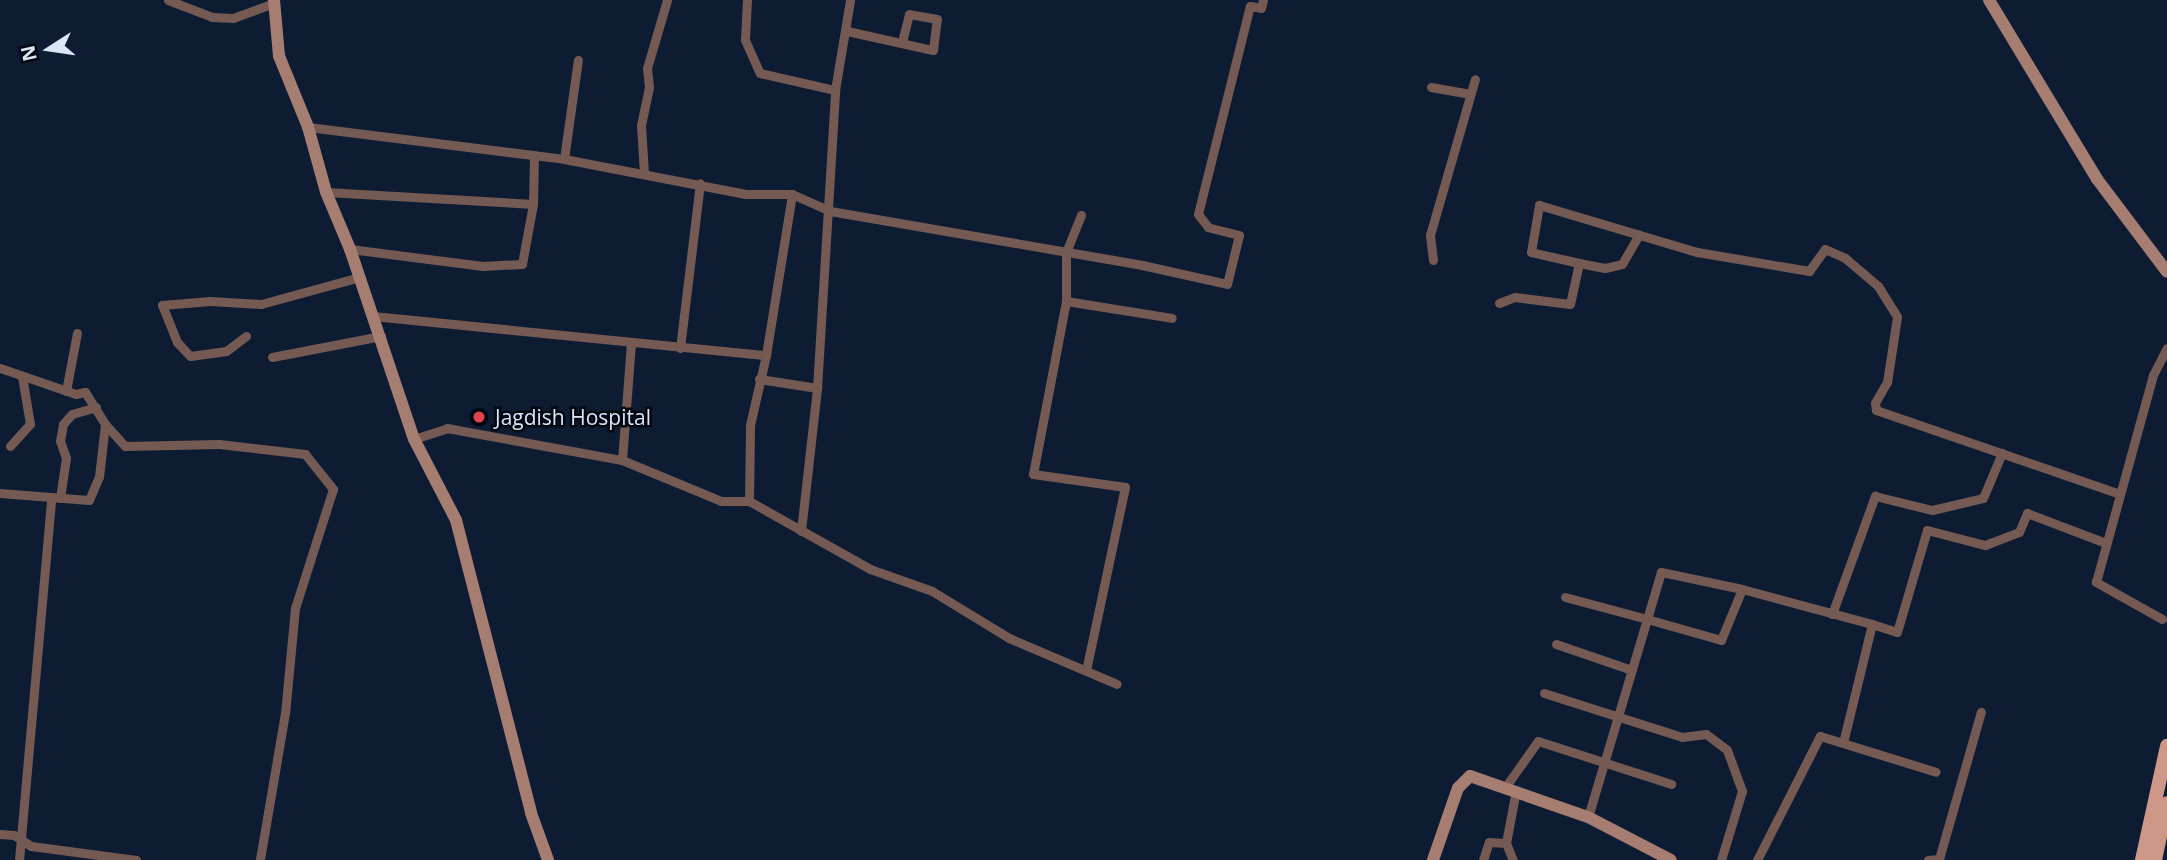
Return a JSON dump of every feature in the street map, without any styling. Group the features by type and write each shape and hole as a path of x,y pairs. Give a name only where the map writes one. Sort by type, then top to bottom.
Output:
{"main road":[{"path":"2142,860 2167,746"},
{"path":"2155,860 2167,803"}],"street":[{"path":"168,0 212,17 233,18 274,1 279,56 307,127 326,192 381,336 414,439 456,520 531,813 548,860"},
{"path":"644,173 641,125 649,87 647,68 667,0"},
{"path":"747,0 745,40 760,73 835,89"},
{"path":"801,531 817,388 830,211 835,89 847,32 850,0"},
{"path":"307,127 565,159 746,194 792,194 830,211 1066,252 1227,284 1239,235 1208,227 1198,214 1250,6 1261,8 1263,0"},
{"path":"1989,0 2097,179 2167,272"},
{"path":"847,32 933,50 937,19 909,14 902,42"},
{"path":"565,159 578,60"},
{"path":"1433,260 1430,235 1475,79"},
{"path":"1431,87 1470,94"},
{"path":"350,249 483,266 522,264 533,204 534,155"},
{"path":"680,348 699,183"},
{"path":"326,192 533,204"},
{"path":"749,501 750,425 766,355 792,194"},
{"path":"1639,235 1622,264 1605,268 1531,252 1539,205 1697,252 1809,271 1825,249 1845,257 1878,286 1898,317 1887,382 1875,403 1876,410 2120,494"},
{"path":"1081,215 1066,252 1066,301 1032,474 1125,487 1086,670"},
{"path":"1499,303 1515,297 1570,304 1579,263"},
{"path":"246,336 219,354 190,356 177,342 162,305 210,301 261,304 359,277"},
{"path":"1066,301 1172,318"},
{"path":"373,316 631,344 766,355"},
{"path":"66,391 77,333"},
{"path":"272,358 381,336"},
{"path":"621,460 631,344"},
{"path":"2162,619 2096,582 2153,374 2167,348"},
{"path":"0,368 66,391 85,392 105,424 125,446 219,444 305,454 333,489 295,608 285,713 260,860"},
{"path":"10,446 30,424 22,376"},
{"path":"759,379 817,388"},
{"path":"19,860 55,499 66,458 60,441 63,424 72,414 96,407"},
{"path":"0,493 89,500 99,477 105,424"},
{"path":"414,439 447,428 621,460 721,501 749,501 870,569 932,592 1009,638 1117,684"},
{"path":"1832,614 1875,496 1933,510 1983,498 2002,453"},
{"path":"1588,817 1661,572 1742,589 1897,632 1927,530 1985,545 2019,532 2027,513 2106,543"},
{"path":"1565,597 1721,640 1742,589"},
{"path":"1843,743 1872,624"},
{"path":"1556,644 1632,670"},
{"path":"1544,693 1682,737 1706,734 1727,750 1742,791 1721,860"},
{"path":"1928,860 1939,859 1981,712"},
{"path":"1757,860 1820,736 1936,772"},
{"path":"1513,860 1506,843 1511,788 1538,741 1671,784"},
{"path":"1433,860 1464,779 1487,779 1588,817 1671,860"},
{"path":"0,834 14,835 21,843 136,860"},
{"path":"1483,860 1489,842 1506,843"}],"place":[{"name":"Jagdish Hospital","path":"479,417"}]}
